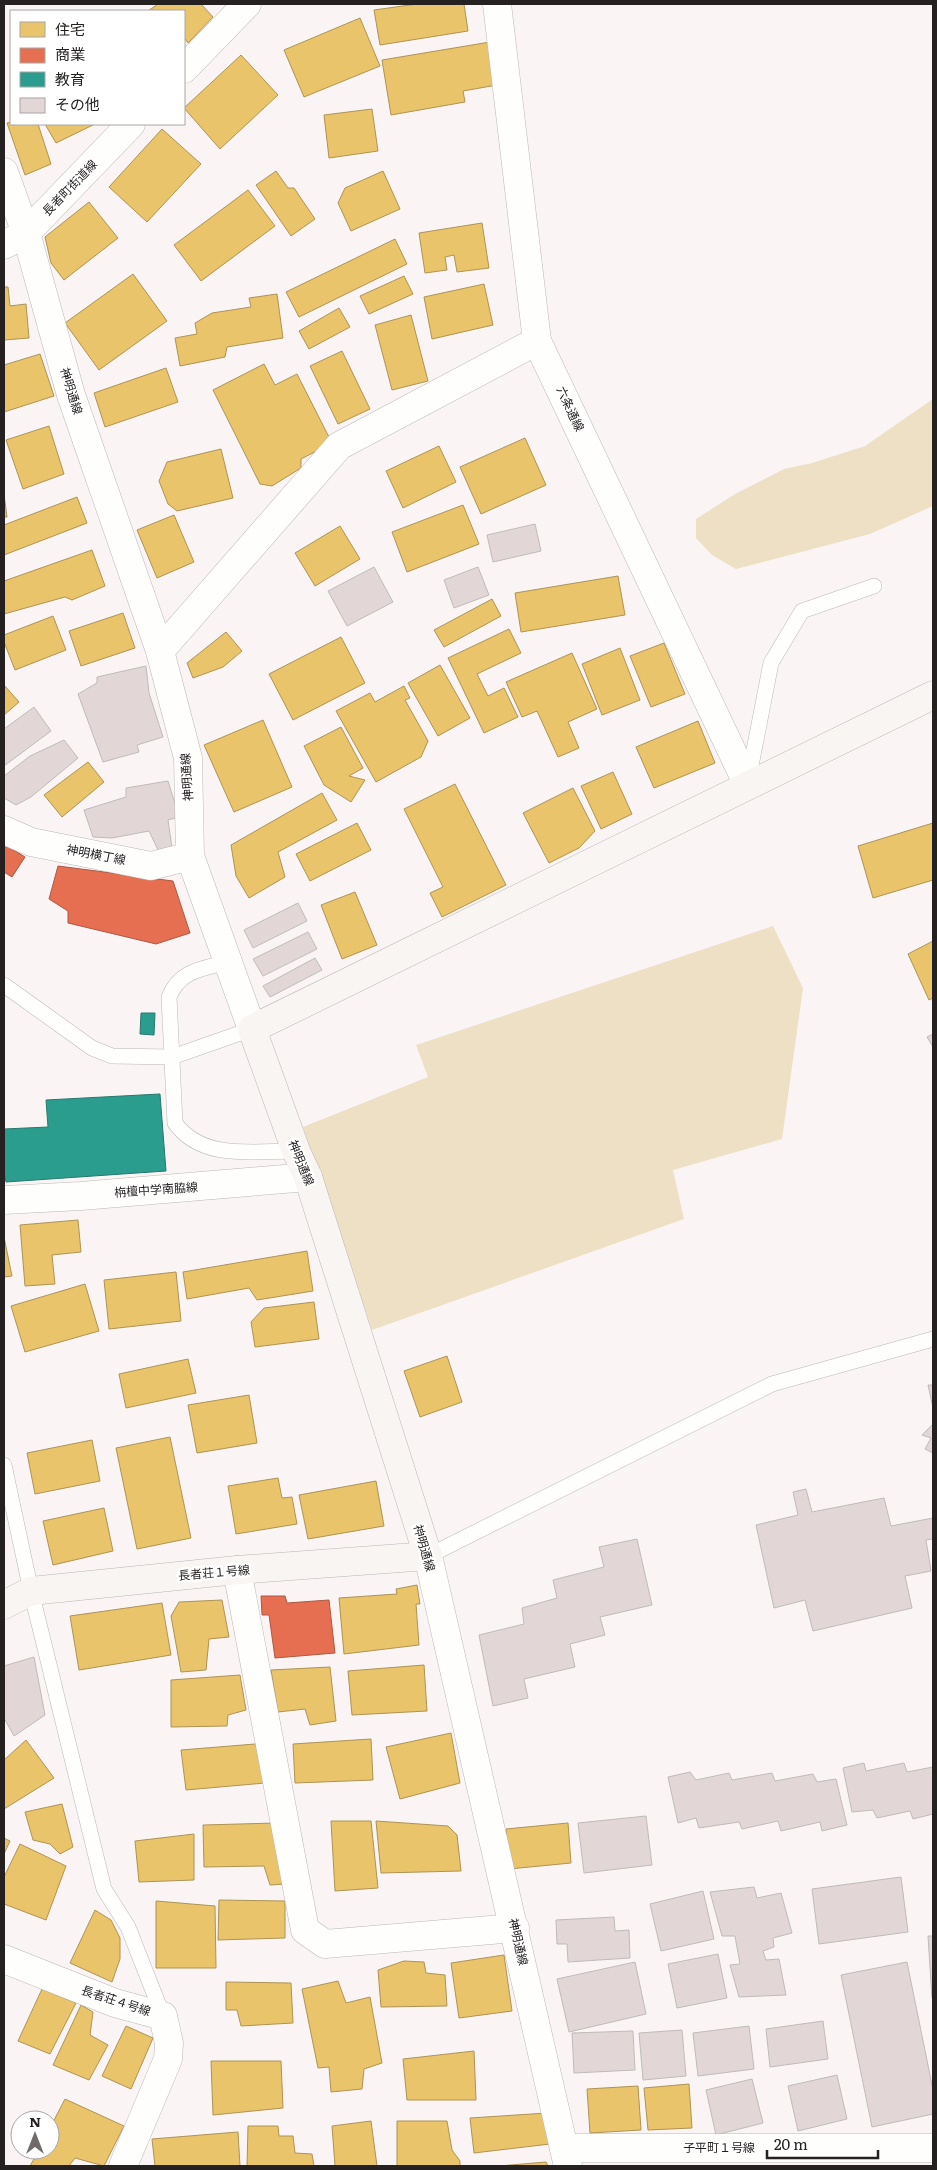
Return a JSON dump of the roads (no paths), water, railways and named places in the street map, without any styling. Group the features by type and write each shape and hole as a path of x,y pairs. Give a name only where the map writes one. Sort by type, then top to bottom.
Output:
{"street":[{"path":"185,68 247,4"},
{"name":"六条通線","path":"497,4 537,341 748,785"},
{"name":"長者町街道線","path":"15,239 130,125"},
{"name":"神明通線","path":"4,172 15,239 160,651 188,758 190,856 296,1151 308,1177 428,1556 515,1928 566,2157"},
{"path":"160,651 340,446 537,341"},
{"path":"252,1029 933,695"},
{"name":"神明横丁線","path":"4,830 31,842 151,866 190,856"},
{"name":"栴檀中学南脇線","path":"4,1200 81,1196 308,1177"},
{"name":"長者荘１号線","path":"4,1605 31,1591 237,1570 428,1556"},
{"path":"237,1570 305,1930 326,1944 515,1928"},
{"name":"長者荘４号線","path":"4,1960 115,2003 163,2016 169,2043 168,2059 123,2166"},
{"name":"子平町１号線","path":"566,2157 933,2148"}],"lane":[{"path":"748,785 771,663 802,611 874,586"},
{"path":"227,962 188,973 174,983 169,997 175,1123 183,1134 198,1144 224,1152 296,1151"},
{"path":"4,985 92,1048 112,1056 172,1058 252,1029"},
{"path":"428,1556 772,1384 933,1339"},
{"path":"4,1465 31,1591 104,1889 128,1927 163,2016"}]}
